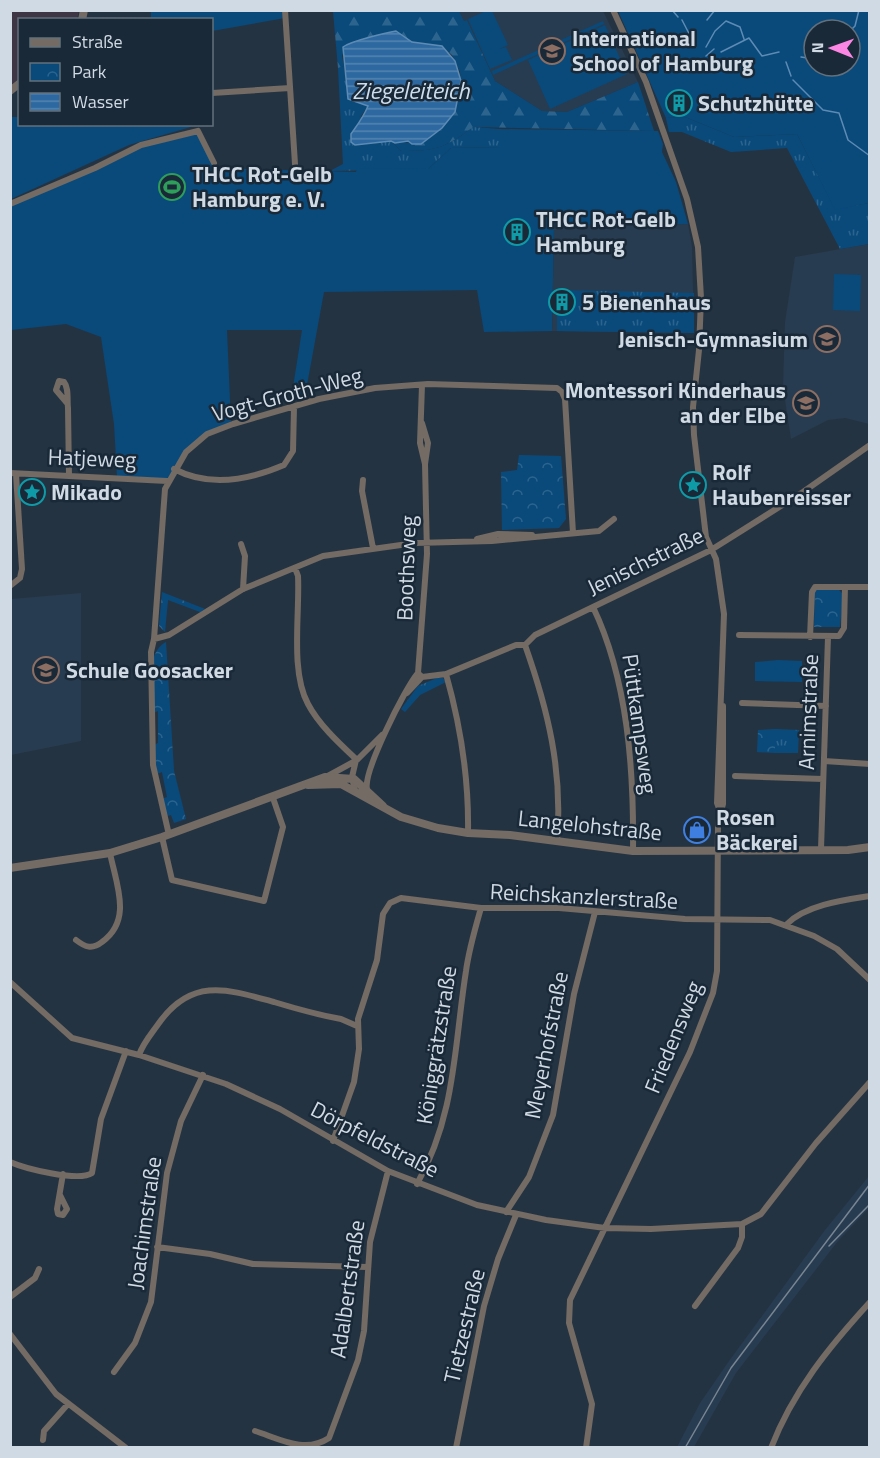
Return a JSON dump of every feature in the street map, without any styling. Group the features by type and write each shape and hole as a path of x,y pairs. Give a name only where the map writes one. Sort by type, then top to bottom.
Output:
{"street":[{"path":"285,10 295,164"},
{"name":"Friedensweg","path":"586,1448 592,1404 568,1313 573,1293 705,1018 716,982 717,850 720,811 723,804 725,715 723,703 724,614 718,568 706,537 693,420 701,298 694,222 646,82 613,10"},
{"path":"213,93 290,88"},
{"path":"10,204 95,168 141,145 200,128 214,163"},
{"name":"Vogt-Groth-Weg","path":"273,798 283,826 264,901 172,880 152,751 150,663 167,481 186,452 207,434 294,407 362,390 422,385 554,388 562,392 573,533"},
{"name":"Boothsweg","path":"420,675 425,603 425,464 428,443 422,423 422,385"},
{"path":"68,403 69,476"},
{"path":"174,469 193,478 228,481 284,465 293,451 294,407"},
{"name":"Jenischstraße","path":"420,675 446,674 516,645 525,645 535,635 711,550 803,492 870,445"},
{"path":"10,586 20,578 22,569 13,473"},
{"name":"Hatjeweg","path":"13,473 167,481"},
{"path":"363,480 362,491 373,548"},
{"path":"154,639 169,634 243,589 324,556 426,543 492,541 573,533 604,529 614,519"},
{"path":"241,544 245,556 243,589"},
{"path":"295,568 298,576 298,637 303,693 312,711 357,760"},
{"name":"Arnimstraße","path":"810,637 813,589 818,586 870,587"},
{"name":"Arnimstraße","path":"820,849 828,637 839,636 844,628 845,587"},
{"name":"Püttkampsweg","path":"593,607 613,653 634,801 633,851"},
{"path":"739,635 828,637"},
{"path":"525,645 546,706 558,764 560,793 557,841"},
{"path":"446,674 456,706 466,762 468,832"},
{"path":"367,789 368,773 385,732 420,675"},
{"path":"742,703 826,706"},
{"path":"325,777 357,760 385,732"},
{"path":"355,791 353,780 357,760"},
{"path":"824,762 870,764"},
{"path":"341,784 368,773"},
{"path":"735,776 823,779"},
{"path":"325,777 353,780"},
{"name":"Langelohstraße","path":"10,868 110,854 273,798 325,777"},
{"name":"Langelohstraße","path":"353,780 367,789 384,808"},
{"name":"Langelohstraße","path":"309,785 341,784 384,808 418,823 468,832 633,851 870,847"},
{"path":"76,940 88,947 94,947 106,939 117,923 121,904 110,854"},
{"path":"787,924 807,912 870,896"},
{"name":"Reichskanzlerstraße","path":"333,1141 354,1082 359,1048 357,1026 360,1010 377,960 383,914 390,903 407,898 481,908 559,908 651,918 718,920 761,918 787,924 837,949 870,980"},
{"name":"Königgrätzstraße","path":"417,1184 437,1145 447,1114 466,969 481,908"},
{"name":"Meyerhofstraße","path":"506,1212 529,1177 553,1115 579,968 595,912"},
{"name":"Dörpfeldstraße","path":"10,982 68,1036 139,1054 203,1075 262,1100 388,1171 477,1205 516,1215 605,1228 651,1229 742,1224"},
{"path":"139,1054 149,1036 172,1007 187,997 206,990 230,990 341,1019 357,1026"},
{"path":"341,1019 360,1010"},
{"path":"10,1162 28,1169 85,1177 92,1173 101,1119 126,1051"},
{"name":"Joachimstraße","path":"114,1372 144,1324 151,1302 163,1192 174,1142 203,1075"},
{"path":"695,1306 738,1248 742,1237 742,1224 761,1214 813,1147 870,1082"},
{"name":"Adalbertstraße","path":"255,1431 308,1447 320,1444 329,1438 364,1331 366,1267 373,1226 388,1171"},
{"path":"60,1195 63,1174"},
{"name":"Tietzestraße","path":"456,1448 484,1306 498,1259 516,1215"},
{"path":"157,1247 200,1252 253,1264 366,1267"},
{"path":"10,1297 36,1278 39,1269"},
{"path":"771,1448 791,1403 809,1375 870,1302"},
{"path":"10,1334 38,1374 68,1404 126,1448"},
{"path":"43,1440 44,1431 68,1404"}],"shaded area":[{"path":"11,10 79,11 77,18 18,18 18,79 11,86"},
{"name":"International School of Hamburg","path":"459,11 603,11 638,82 567,112 542,111 495,81 467,20 464,21"},
{"path":"688,224 692,247 694,333 552,331 554,225"},
{"name":"Jenisch-Gymnasium","path":"869,244 869,424 845,418 828,420 791,439 783,387 785,322 795,257"},
{"name":"Schule Goosacker","path":"81,593 81,741 11,755 11,599"},
{"path":"869,1176 869,1208 838,1241 736,1373 694,1447 677,1447 700,1403 729,1361 825,1230"}],"green space":[{"path":"151,10 285,11 285,18 213,31 213,18 151,18"},
{"path":"333,11 459,11 464,21 467,20 495,81 542,111 567,112 638,82 654,131 473,127 440,147 401,151 391,141 421,144 445,124 456,109 461,81 460,72 452,55 442,46 412,42 396,31 346,45 342,56 344,66 338,68"},
{"path":"486,11 492,11 508,45 499,49 506,47 512,60 490,69 468,19"},
{"path":"618,11 869,11 869,203 835,210 797,134 734,137 685,117 666,118"},
{"path":"603,21 604,24 493,75 492,71"},
{"path":"605,25 627,74 550,109 528,60"},
{"path":"344,66 348,99 368,106 361,116 358,145 364,142 391,141 401,151 432,149 455,140 473,127 500,129 500,147 451,148 428,169 330,171 343,164 338,68"},
{"path":"11,117 18,117 18,126 194,126 129,145 11,199"},
{"path":"685,117 734,137 797,134 835,209 869,203 869,244 840,249 787,148 731,152 682,132 669,132 666,118"},
{"path":"500,129 658,131 663,144 662,152 676,182 688,224 554,225 552,331 484,332 477,290 324,292 305,396 291,400 302,330 227,330 231,424 219,429 194,446 167,481 117,477 114,424 101,337 66,324 11,330 11,204 141,145 198,131 214,168 356,172 357,168 428,169 451,148 500,147"},
{"path":"834,274 861,275 860,311 833,310"},
{"path":"557,290 694,293 694,333 557,331"},
{"path":"519,455 561,456 566,519 559,528 502,530 501,472 517,470"},
{"path":"838,589 843,594 840,627 814,627 815,591"},
{"path":"162,592 205,609 200,612 168,600 165,632 159,626"},
{"path":"166,642 174,771 186,819 174,823 171,815 167,816 162,799 167,797 162,772 157,774 154,745 158,743 158,711 153,713 151,684 155,655"},
{"path":"802,661 802,682 755,681 755,662"},
{"path":"437,678 443,678 446,682 420,695 405,712 401,709 418,686"},
{"path":"775,729 799,730 798,753 775,753"},
{"path":"775,729 775,753 757,752 758,730"}],"water":[{"name":"Ziegeleiteich","path":"396,31 412,42 442,46 455,61 461,81 455,112 442,128 421,144 391,141 355,145 351,142 351,134 368,106 348,99 343,47"}],"waterway":[{"path":"672,10 678,17"},
{"path":"707,20 715,10"},
{"path":"857,18 859,10"},
{"path":"682,20 696,47"},
{"path":"706,47 715,31 726,21 740,27 744,39"},
{"path":"721,52 749,38 762,56 779,52"},
{"path":"706,56 714,49"},
{"path":"786,62 791,76"},
{"path":"793,80 823,110 839,113 848,140 870,156"}],"tram line":[{"path":"685,1448 731,1368 870,1184"},
{"path":"829,1246 870,1204"}],"place":[{"name":"International School of Hamburg","path":"552,51"},
{"name":"Schutzhütte","path":"679,103"},
{"name":"THCC Rot-Gelb Hamburg e. V.","path":"172,187"},
{"name":"THCC Rot-Gelb Hamburg","path":"517,232"},
{"name":"5 Bienenhaus","path":"562,302"},
{"name":"Jenisch-Gymnasium","path":"827,339"},
{"name":"Montessori Kinderhaus an der Elbe","path":"806,403"},
{"name":"Rolf Haubenreisser","path":"693,485"},
{"name":"Mikado","path":"32,492"},
{"name":"Schule Goosacker","path":"46,670"},
{"name":"Rosen Bäckerei","path":"697,830"}]}
